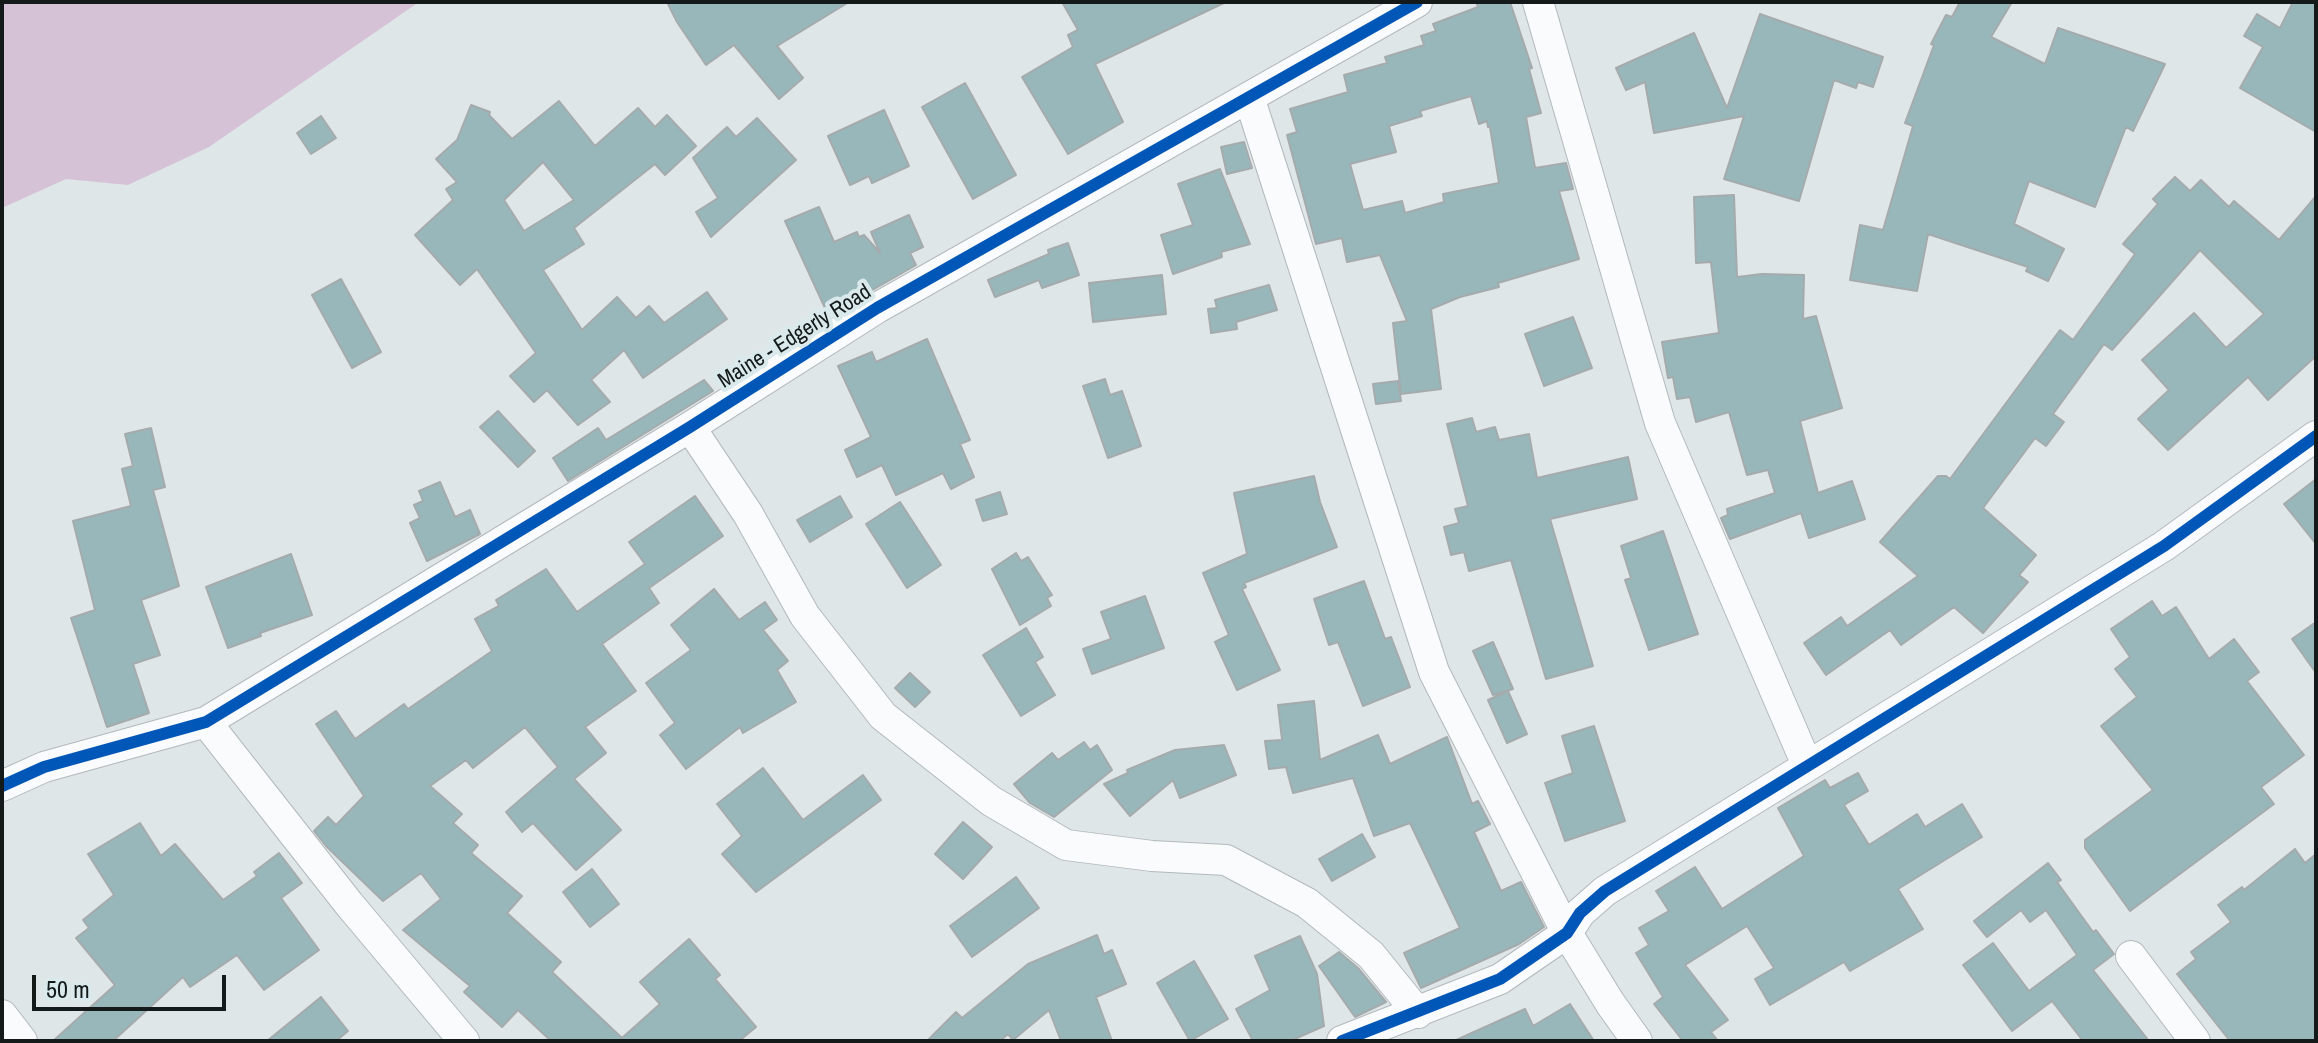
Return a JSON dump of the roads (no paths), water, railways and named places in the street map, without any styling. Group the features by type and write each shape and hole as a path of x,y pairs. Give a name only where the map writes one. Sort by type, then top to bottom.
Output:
{"street":[{"name":"Maine - Edgerly Road","path":"2,786 44,767 206,722 690,427 877,308 1417,2"},
{"path":"1538,2 1660,423 1807,765"},
{"path":"1249,97 1434,672 1567,933 1637,1041"},
{"path":"690,427 748,514 805,616 883,716 991,801 1066,845 1152,856 1226,860 1307,903 1371,955 1418,1013"},
{"path":"1342,1041 1500,979 1567,933 1580,913 1605,891 2164,546 2316,436"},
{"path":"206,722 349,904 464,1041"},
{"path":"2131,956 2195,1041"},
{"path":"2,1015 22,1041"}]}
